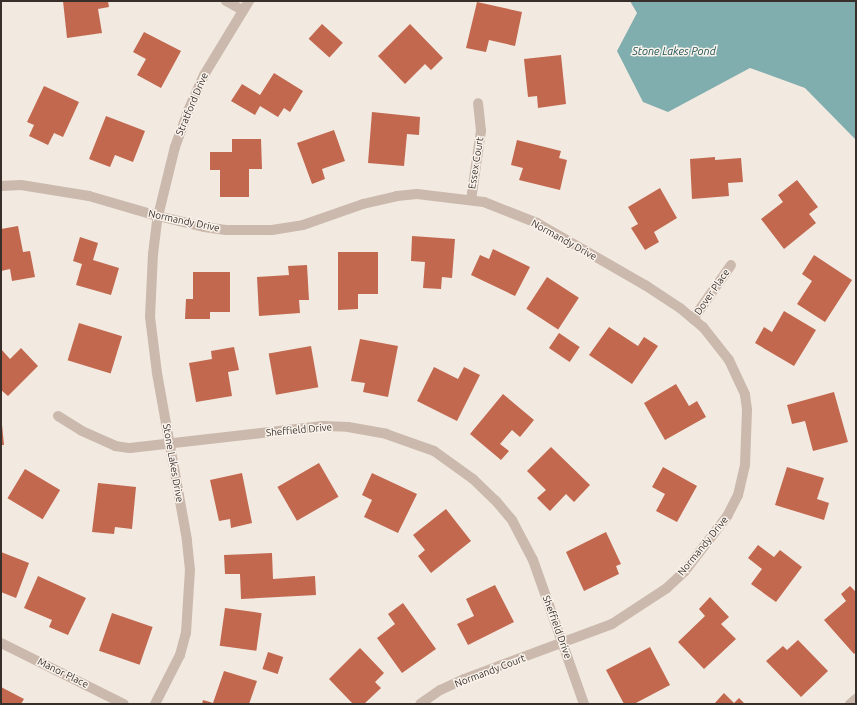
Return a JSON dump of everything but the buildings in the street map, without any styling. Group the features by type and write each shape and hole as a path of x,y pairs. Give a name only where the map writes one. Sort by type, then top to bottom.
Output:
{"street":[{"path":"226,1 242,10"},
{"name":"Stratford Drive","path":"158,216 175,146 188,111 204,75 242,10 249,1"},
{"name":"Essex Court","path":"471,200 481,131 478,103"},
{"name":"Normandy Drive","path":"1,186 20,185 89,196 158,216 204,227 226,230 272,230 303,224 363,204 397,196 417,194 484,202 537,223 645,285 680,308 703,328 729,360 744,394 748,410 748,434 745,465 738,495 728,516 685,571 667,588 612,624 562,644"},
{"name":"Stone Lakes Drive","path":"155,704 180,655 184,641 190,570 187,540 157,373 150,316 153,254 158,216"},
{"name":"Dover Place","path":"693,319 731,265"},
{"name":"Sheffield Drive","path":"58,416 82,431 115,446 130,448 323,426 348,427 386,434 434,452 473,479 496,501 512,520 533,560 584,704"},
{"name":"Manor Place","path":"1,643 124,704"},
{"name":"Normandy Court","path":"420,704 440,690 464,679 562,644"},
{"path":"850,704 856,699"}],"water":[{"name":"Stone Lakes Pond","path":"630,1 856,1 856,140 805,88 750,68 668,112 643,102 617,51 637,13"}]}
